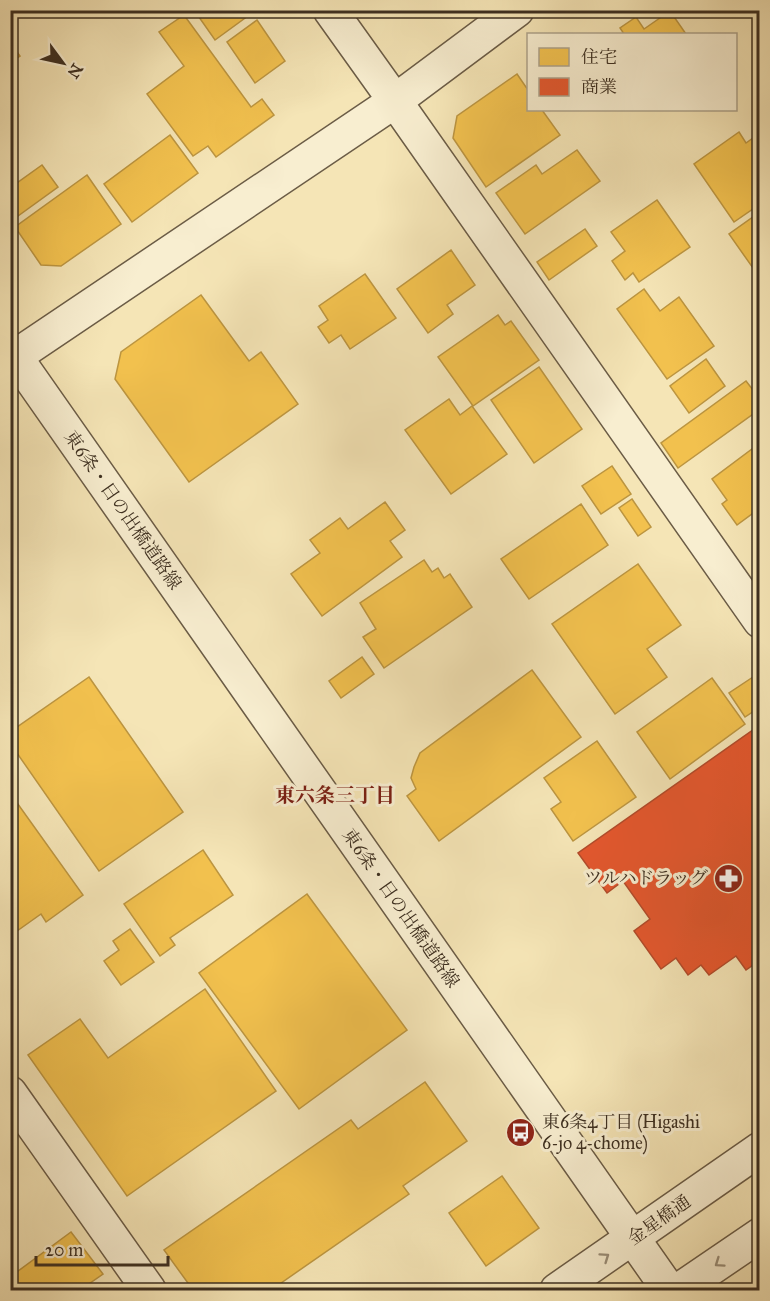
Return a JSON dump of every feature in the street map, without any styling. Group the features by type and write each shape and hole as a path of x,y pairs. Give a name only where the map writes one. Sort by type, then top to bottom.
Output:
{"street":[{"path":"330,10 759,621"},
{"path":"12,355 395,101 517,10"},
{"name":"東6条・日の出橋道路線","path":"12,355 669,1290"},
{"path":"10,1093 149,1290"},
{"name":"金星橋通","path":"557,1290 759,1149"},
{"path":"679,1290 759,1235"}],"building: 住宅":[{"path":"194,10 256,10 215,40"},
{"path":"670,11 685,33 623,33 620,28 636,17 644,29"},
{"path":"184,15 251,107 262,99 274,115 216,157 208,146 193,156 147,94 184,66 159,32"},
{"path":"257,20 285,61 255,83 227,42"},
{"path":"10,42 20,56 10,63"},
{"path":"517,74 527,89 527,111 543,111 560,135 486,187 453,138 457,116"},
{"path":"739,132 746,143 760,133 760,204 734,222 694,164"},
{"path":"170,135 198,173 132,222 104,184"},
{"path":"577,150 600,181 525,234 496,193 536,165 542,174"},
{"path":"42,165 58,187 18,216 10,205 10,188"},
{"path":"87,175 121,224 61,266 41,265 15,227"},
{"path":"657,200 690,247 639,282 633,273 625,280 612,261 625,251 611,232"},
{"path":"760,212 760,278 729,234"},
{"path":"585,229 597,246 549,280 537,262"},
{"path":"451,250 475,285 447,305 453,314 428,333 397,289"},
{"path":"365,274 396,318 350,349 341,335 329,343 318,327 328,320 319,306"},
{"path":"644,289 660,311 679,297 714,346 667,379 617,309"},
{"path":"201,295 249,361 261,352 298,404 189,482 115,379 121,352"},
{"path":"498,315 505,325 511,321 539,360 473,406 438,357"},
{"path":"706,359 725,386 689,413 670,386"},
{"path":"539,367 582,429 534,463 491,400"},
{"path":"746,381 760,399 760,409 678,468 661,443"},
{"path":"449,399 460,415 472,406 507,454 451,494 405,430"},
{"path":"760,443 760,508 737,525 722,504 727,500 712,479"},
{"path":"612,466 631,494 601,514 582,486"},
{"path":"632,499 651,527 638,536 619,508"},
{"path":"385,502 405,530 390,541 402,557 322,616 291,574 320,553 310,540 340,518 348,529"},
{"path":"581,504 608,545 529,599 501,559"},
{"path":"424,560 432,572 438,568 444,578 450,574 472,607 384,668 363,637 376,629 360,603"},
{"path":"638,564 681,625 647,649 667,677 615,714 552,624"},
{"path":"362,657 374,674 341,698 329,681"},
{"path":"532,670 581,737 439,841 407,796 416,789 411,778 420,753"},
{"path":"759,673 760,707 745,717 729,693"},
{"path":"89,677 183,812 99,871 10,743 10,732"},
{"path":"712,678 745,724 670,779 637,732"},
{"path":"597,741 636,797 573,841 551,809 561,802 544,778"},
{"path":"10,793 83,895 46,922 41,914 17,931 10,922"},
{"path":"203,850 233,895 170,938 175,945 160,956 124,904"},
{"path":"307,894 407,1030 299,1109 199,973"},
{"path":"130,929 154,962 121,985 104,961 119,950 113,941"},
{"path":"205,989 276,1091 127,1196 28,1055 80,1019 108,1058"},
{"path":"425,1082 467,1141 403,1186 409,1194 271,1290 193,1290 164,1250 351,1120 358,1129"},
{"path":"502,1176 539,1228 486,1266 449,1213"},
{"path":"71,1232 103,1274 80,1290 10,1290 10,1277"}],"building: 商業":[{"path":"760,725 760,960 746,970 736,956 709,975 701,965 688,975 676,958 661,969 634,931 650,919 623,881 607,893 578,853"}],"place":[{"name":"ツルハドラッグ","path":"729,878"},
{"name":"東6条4丁目 (Higashi 6-jo 4-chome)","path":"521,1132"}],"district":[{"name":"東六条三丁目","path":"335,795"}]}
